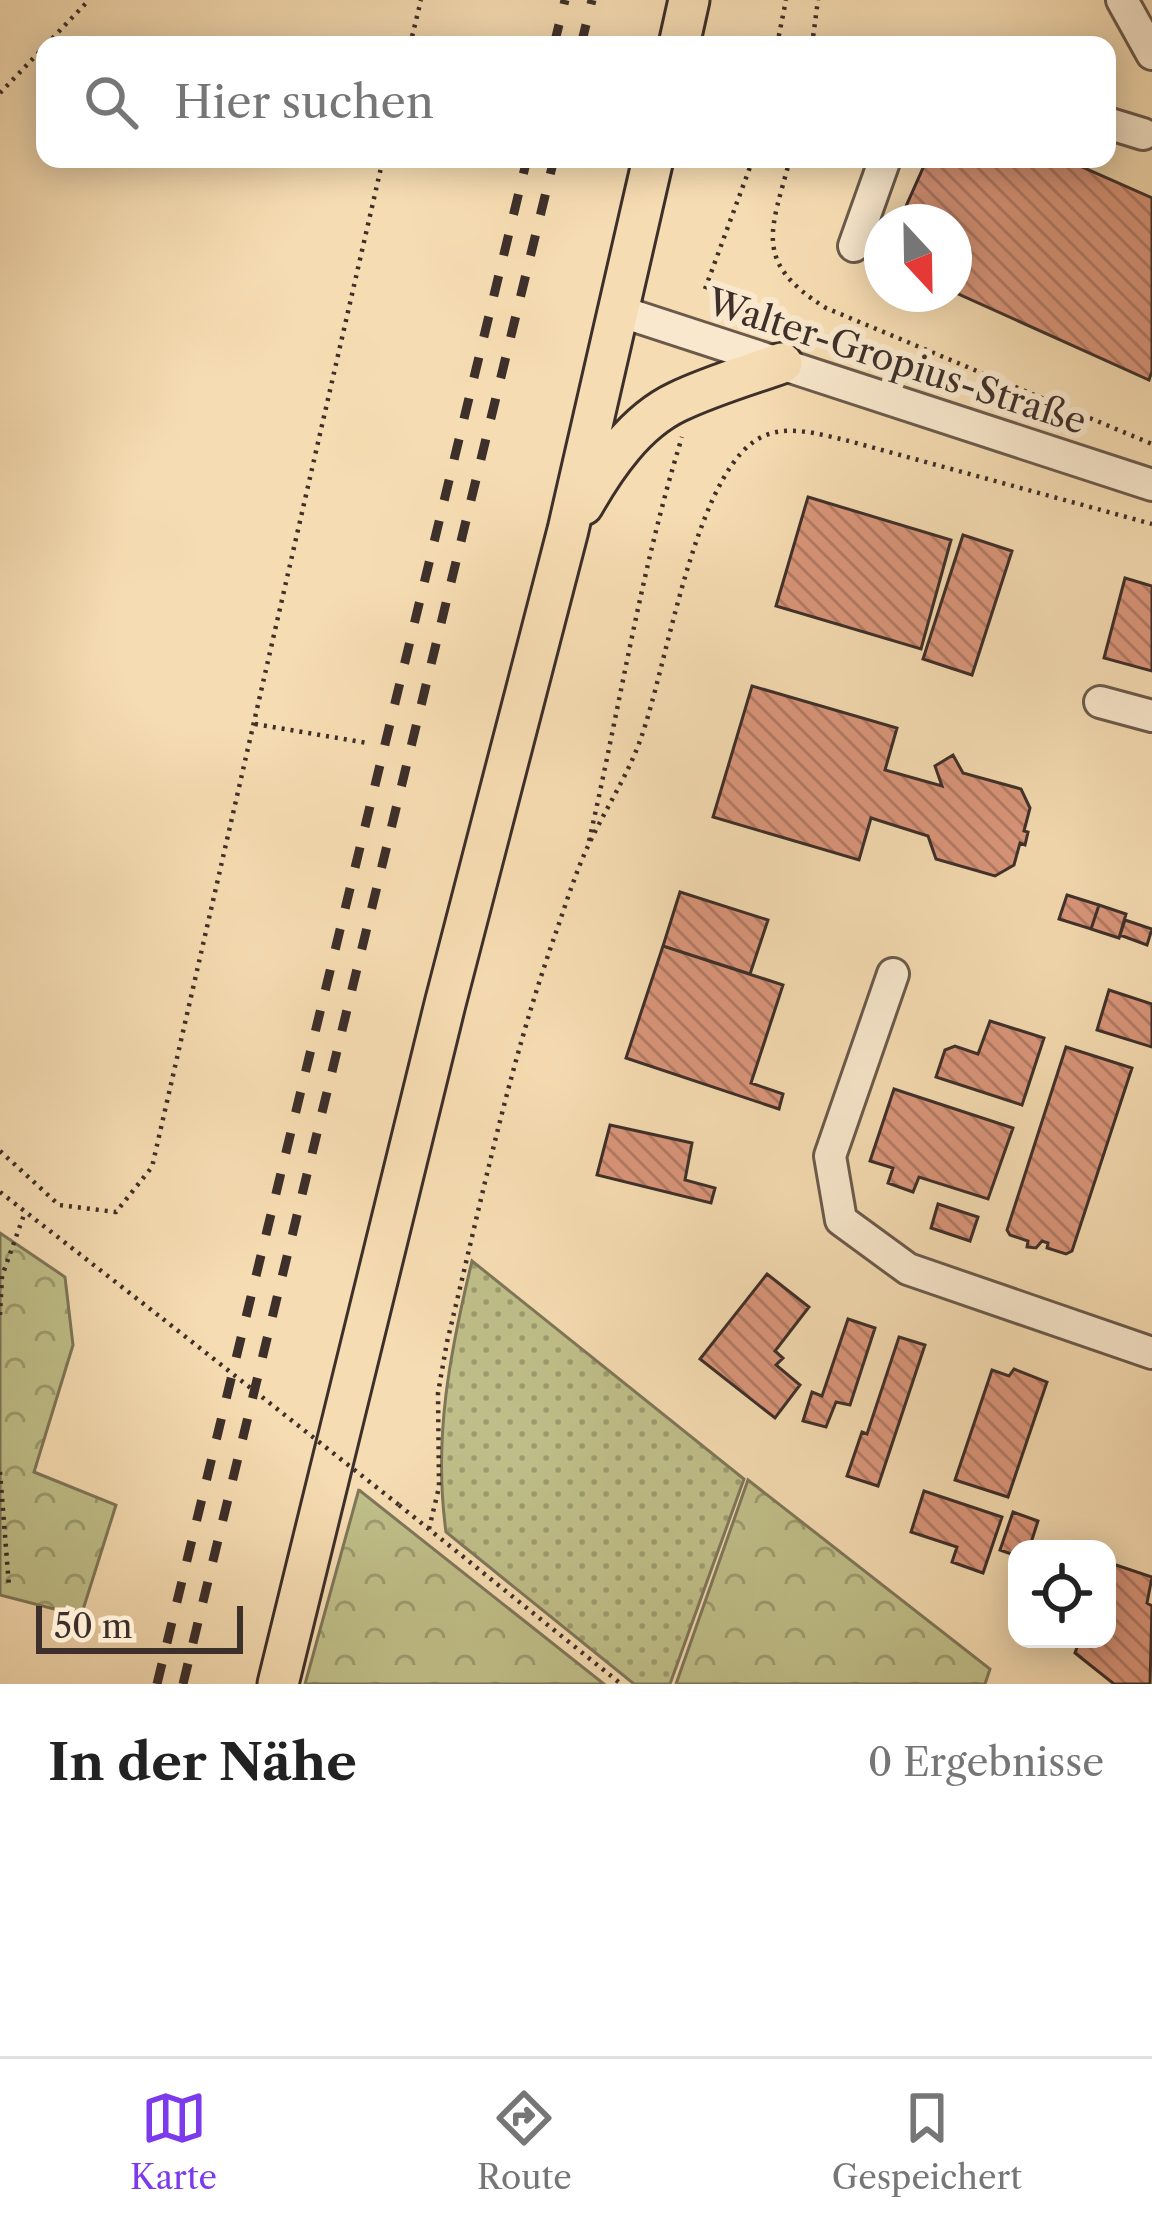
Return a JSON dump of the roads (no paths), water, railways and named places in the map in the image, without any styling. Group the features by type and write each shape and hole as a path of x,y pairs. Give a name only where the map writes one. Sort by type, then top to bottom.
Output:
{"main road":[{"path":"681,36 689,0"},
{"path":"278,1684 445,1004 568,530 651,168"},
{"path":"568,530 604,468 643,427 674,403 782,363"}],"street":[{"path":"1122,0 1152,54"},
{"path":"1116,125 1149,134"},
{"path":"854,246 882,168"},
{"name":"Walter-Gropius-Straße","path":"619,311 1152,485"},
{"path":"1100,703 1152,716"},
{"path":"893,974 830,1156 841,1220 908,1268 1152,1353"}],"railway":[{"path":"556,36 565,0"},
{"path":"583,36 592,0"},
{"path":"157,1684 525,168"},
{"path":"183,1684 552,168"}]}
